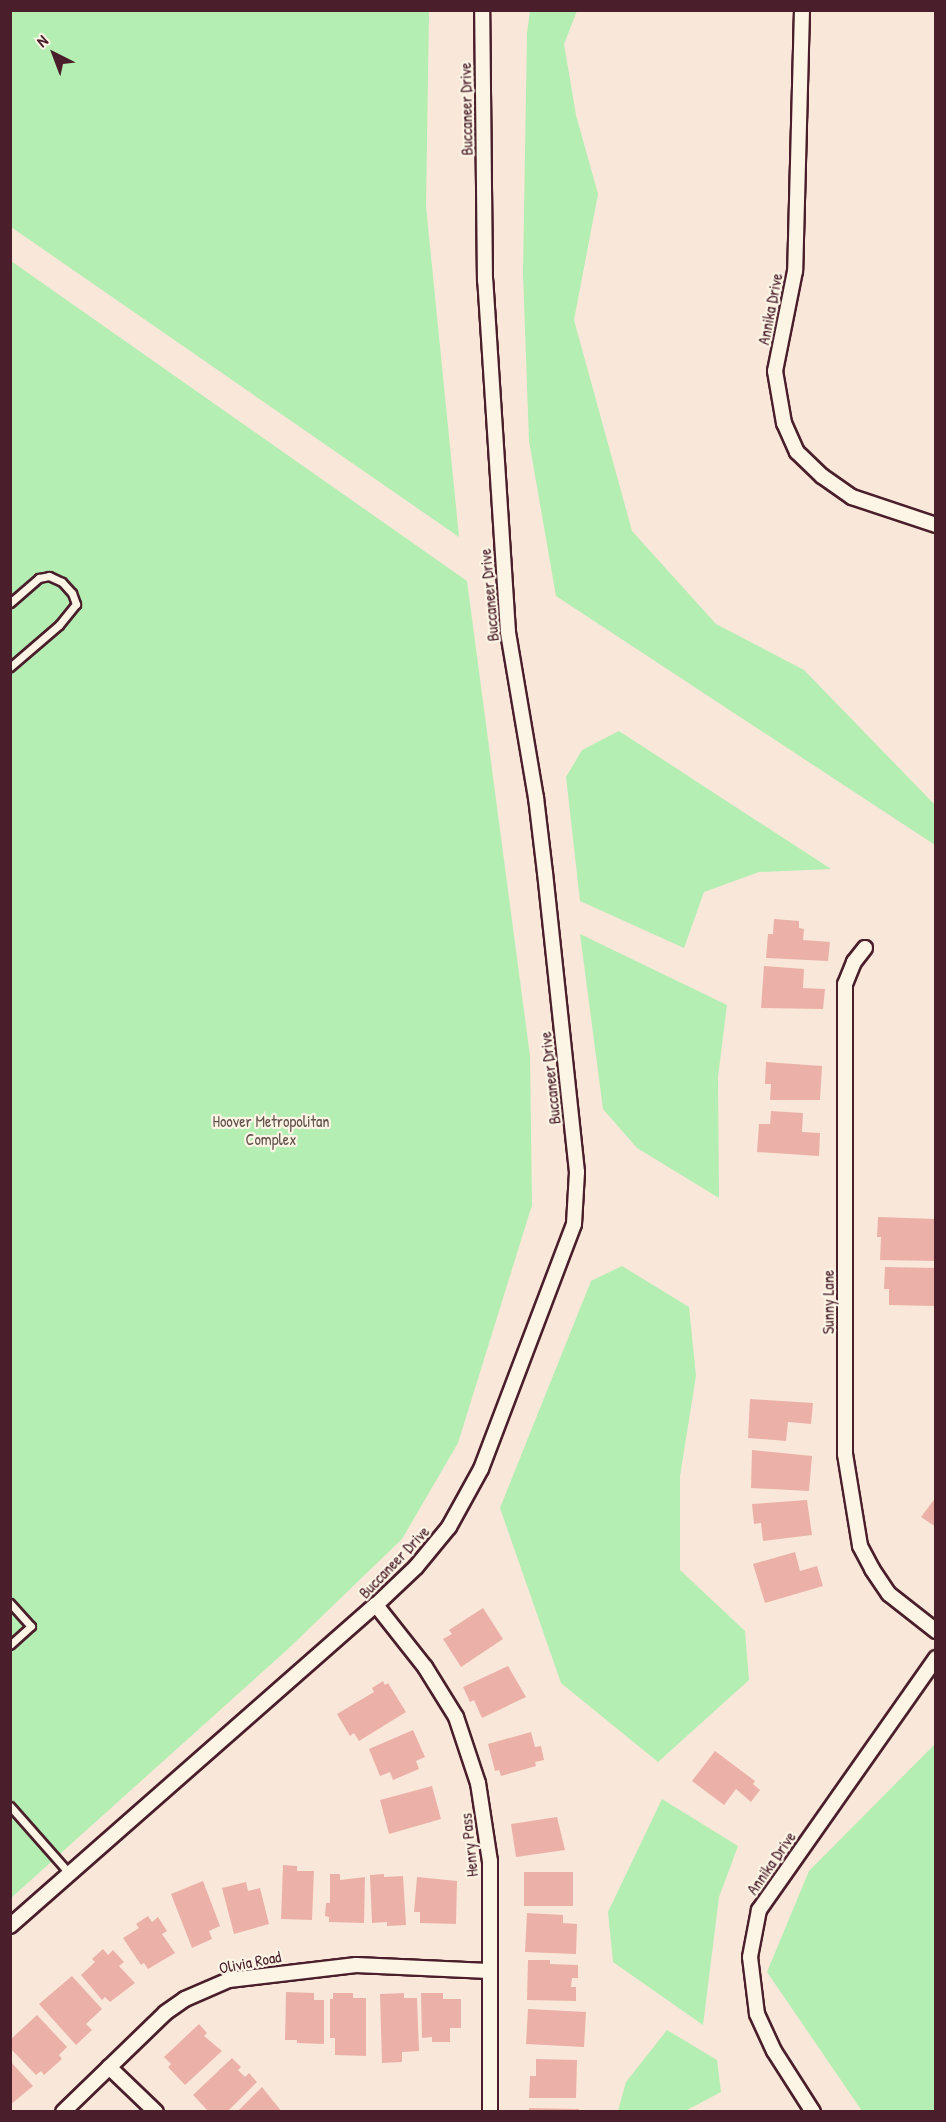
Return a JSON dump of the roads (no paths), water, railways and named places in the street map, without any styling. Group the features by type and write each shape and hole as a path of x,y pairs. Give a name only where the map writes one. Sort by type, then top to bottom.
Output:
{"street":[{"name":"Buccaneer Drive","path":"10,1926 376,1605 416,1567 449,1527 481,1469 574,1224 577,1172 536,798 508,632 485,281 482,10"},
{"name":"Annika Drive","path":"802,10 795,271 775,371 784,423 797,452 822,476 852,497 936,525"},
{"name":"Sunny Lane","path":"865,948 850,967 845,984 845,1454 855,1522 864,1554 889,1594 936,1631"},
{"name":"Henry Pass","path":"376,1605 425,1667 456,1717 470,1752 486,1825 490,1861 490,2112"},
{"name":"Annika Drive","path":"813,2112 774,2051 757,2014 750,1957 759,1910 936,1658"},
{"name":"Olivia Road","path":"63,2112 142,2034 185,1999 229,1980 356,1965 489,1971"},
{"path":"109,2067 156,2112"}],"lane":[{"path":"10,603 39,578 49,576 62,582 72,593 76,604 64,620 10,667"},
{"path":"10,1603 31,1626 10,1645"},
{"path":"10,1806 69,1873"}],"park label":[{"name":"Hoover Metropolitan Complex","path":"271,1130"}]}
